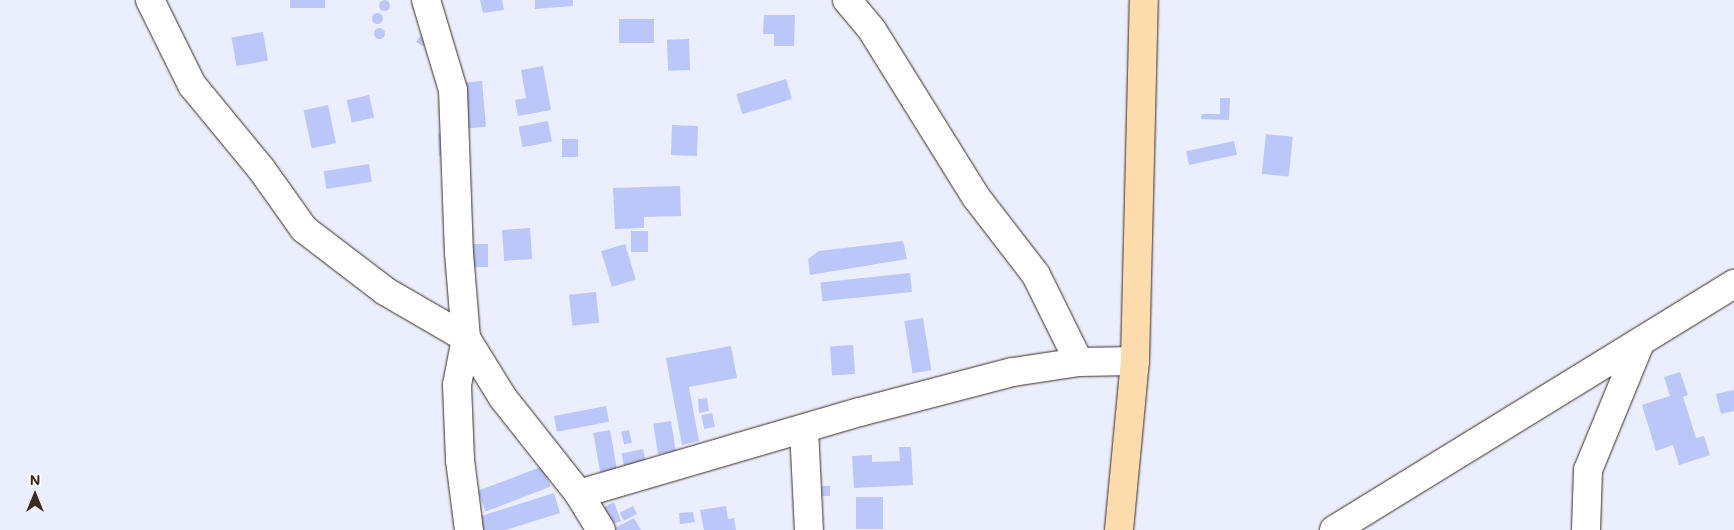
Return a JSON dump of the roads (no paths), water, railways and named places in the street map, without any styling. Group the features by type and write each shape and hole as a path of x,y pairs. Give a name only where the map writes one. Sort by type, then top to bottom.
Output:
{"main road":[{"path":"1118,530 1136,361 1144,0"}],"street":[{"path":"150,0 192,85 262,170 304,229 385,291 466,338 503,398 579,494 601,530"},
{"path":"426,0 453,90 459,253 466,338 457,385 460,460 469,530"},
{"path":"847,0 872,30 976,197 1036,275 1079,362"},
{"path":"1334,530 1734,284"},
{"path":"1586,530 1588,470 1640,343"},
{"path":"579,494 804,429 1013,372 1079,362 1136,361"},
{"path":"804,429 809,530"}]}
